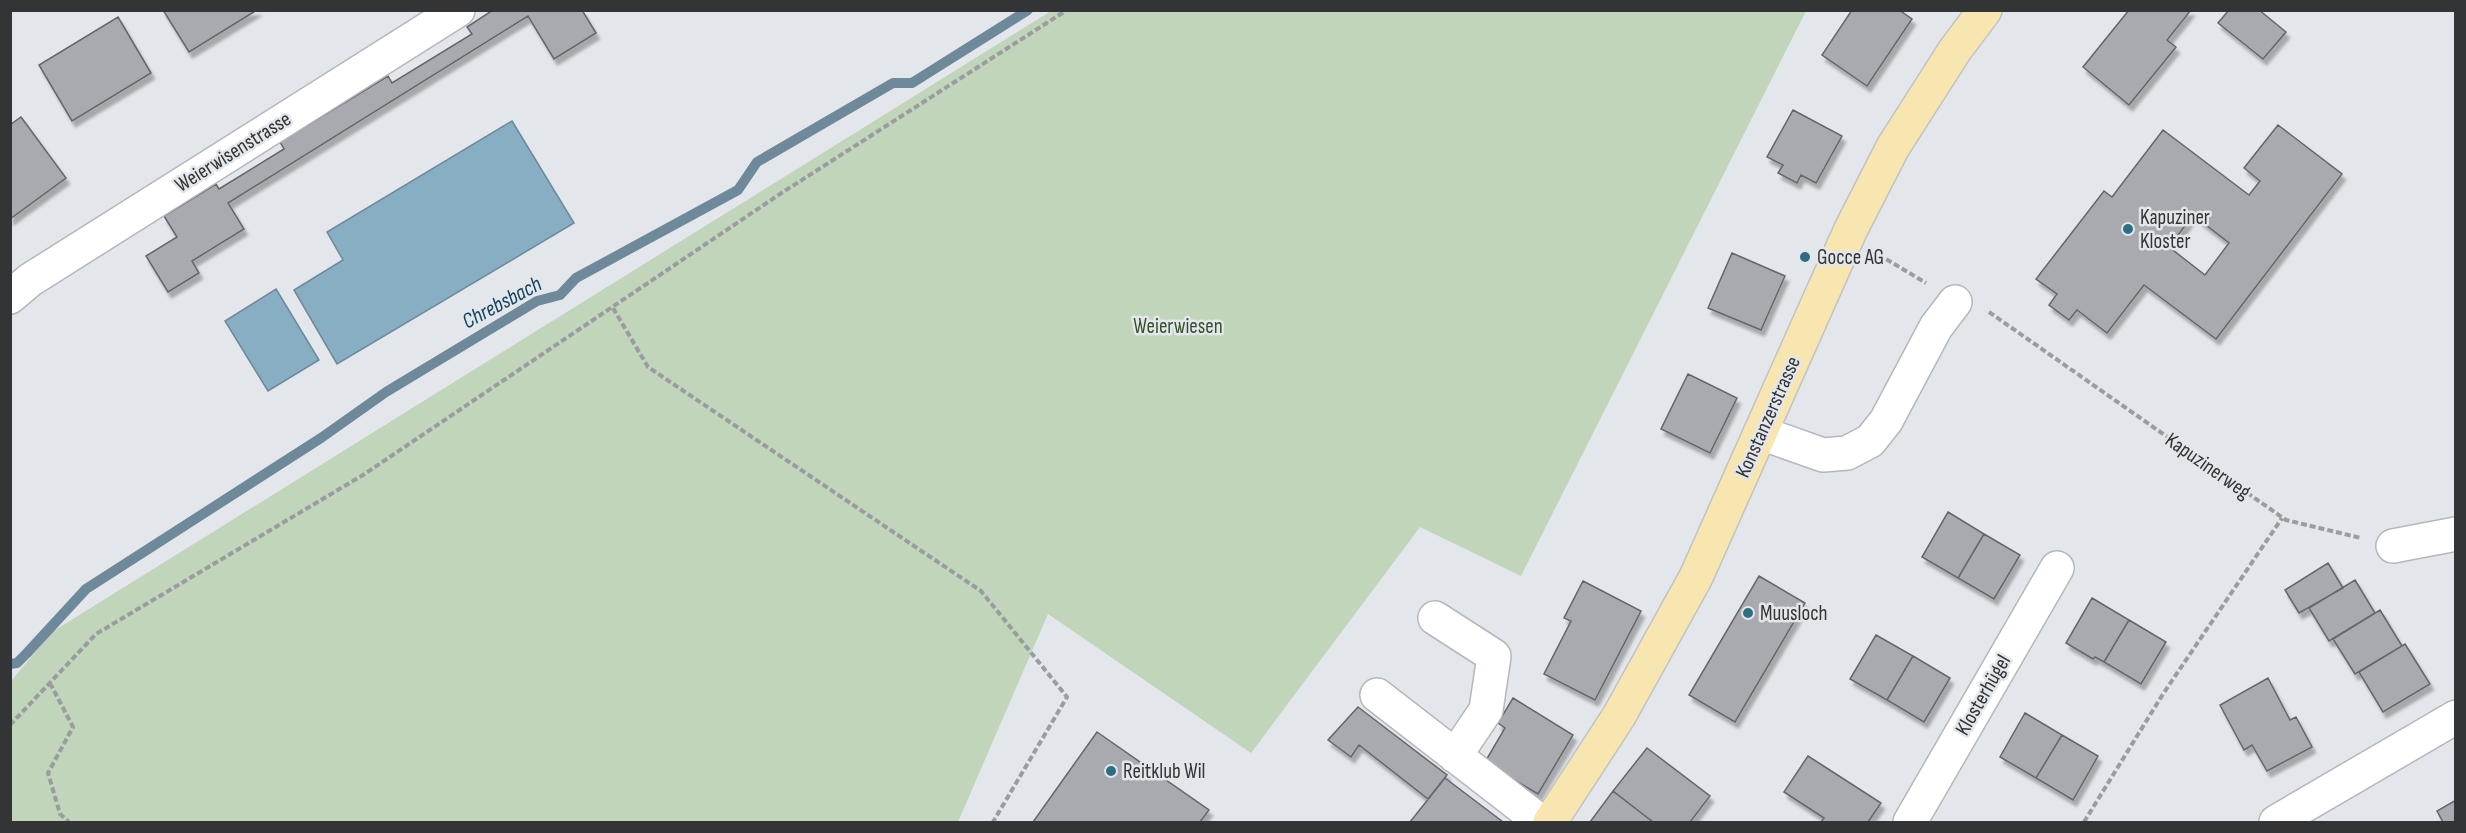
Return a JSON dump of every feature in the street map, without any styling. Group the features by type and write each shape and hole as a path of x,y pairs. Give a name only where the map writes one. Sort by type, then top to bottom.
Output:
{"main road":[{"name":"Konstanzerstrasse","path":"1550,822 1597,753 1671,627 1761,433 1851,229 1893,147 1948,60 1985,10"}],"street":[{"name":"Weierwisenstrasse","path":"10,297 30,280 458,10"},
{"path":"1761,433 1823,455 1847,453 1870,441 1886,421 1936,327 1955,302"},
{"path":"2393,546 2456,534"},
{"name":"Klosterhügel","path":"1910,822 2056,568"},
{"path":"1435,618 1494,656 1486,710 1455,756"},
{"path":"1377,695 1541,822"},
{"path":"2276,822 2456,717"}],"path":[{"path":"10,725 96,634 363,475 780,194 1067,10"},
{"path":"1878,260 1881,256 1924,282"},
{"path":"613,308 648,367 981,591 1067,697 993,822"},
{"name":"Kapuzinerweg","path":"1988,312 2282,518 2393,546"},
{"path":"2084,822 2163,694 2282,518"},
{"path":"50,683 73,728 48,773 60,814 69,822"}],"green space":[{"name":"Weierwiesen","path":"1051,11 1806,11 1521,576 1420,527 1251,753 1048,614 958,822 11,822 11,681 52,632"}],"water":[{"path":"512,121 574,223 337,364 294,290 343,260 327,232"},
{"path":"276,289 319,360 268,391 225,321"}],"building":[{"path":"163,10 257,10 189,52"},
{"path":"493,10 582,10 596,33 554,59 528,16 228,203 244,229 192,261 199,273 168,292 146,256 177,237 164,216 216,184 219,189 284,149 280,142 388,76 392,83 472,34 467,27"},
{"path":"1852,10 1899,10 1912,19 1867,86 1822,55"},
{"path":"2129,10 2191,10 2167,40 2176,47 2129,105 2083,67"},
{"path":"2229,10 2259,10 2286,32 2263,59 2218,23"},
{"path":"118,17 151,73 72,121 39,65"},
{"path":"1793,110 1842,136 1816,183 1801,175 1797,183 1778,173 1783,165 1767,157"},
{"path":"21,117 66,178 10,219 10,125"},
{"name":"Kapuziner Kloster","path":"2278,125 2342,174 2216,339 2144,285 2107,333 2077,310 2069,320 2049,305 2057,294 2036,279 2104,191 2112,197 2163,130 2249,195 2260,181 2244,168","holes":["2193,215 2229,243 2205,275 2169,247"]},
{"path":"1732,253 1785,276 1761,330 1708,308"},
{"path":"1688,374 1737,398 1710,453 1661,429"},
{"path":"1948,512 1984,534 1958,578 1922,557"},
{"path":"1984,534 2020,555 1994,599 1958,578"},
{"path":"2328,563 2343,588 2299,613 2285,590"},
{"path":"1759,576 1805,603 1735,722 1689,695"},
{"path":"2355,580 2375,613 2329,641 2309,608"},
{"path":"1583,581 1641,611 1595,700 1544,674 1571,621 1564,618"},
{"path":"2092,598 2129,620 2104,662 2095,657 2093,659 2066,643"},
{"path":"2380,610 2402,646 2355,674 2333,639"},
{"path":"2129,620 2166,642 2141,684 2104,662"},
{"path":"1876,635 1913,656 1887,700 1850,679"},
{"path":"2405,644 2430,684 2383,712 2359,672"},
{"path":"1913,656 1950,678 1924,722 1887,700"},
{"path":"2268,678 2290,720 2296,717 2312,747 2267,771 2252,745 2244,750 2220,705"},
{"path":"1513,698 1573,735 1538,794 1485,762 1505,728 1498,723"},
{"path":"1358,707 1447,775 1428,799 1359,745 1351,757 1328,740"},
{"path":"2025,713 2062,735 2036,778 2000,757"},
{"name":"Reitklub Wil","path":"1097,732 1209,810 1200,822 1033,822"},
{"path":"2062,735 2098,756 2073,800 2036,778"},
{"path":"1647,748 1710,796 1690,822 1653,822 1613,791"},
{"path":"1808,756 1881,803 1868,822 1821,822 1824,818 1784,792"},
{"path":"1445,778 1503,822 1410,822"},
{"path":"1613,791 1653,822 1590,822"},
{"path":"2456,800 2456,822 2443,822 2437,811"}],"waterway":[{"name":"Chrebsbach","path":"10,664 17,663 86,589 321,438 386,392 537,301 560,295 576,278 738,190 757,162 893,83 912,83 1028,10"}],"place":[{"name":"Kapuziner Kloster","path":"2128,229"},
{"name":"Gocce AG","path":"1805,257"},
{"name":"Muusloch","path":"1748,613"},
{"name":"Reitklub Wil","path":"1111,771"}]}
